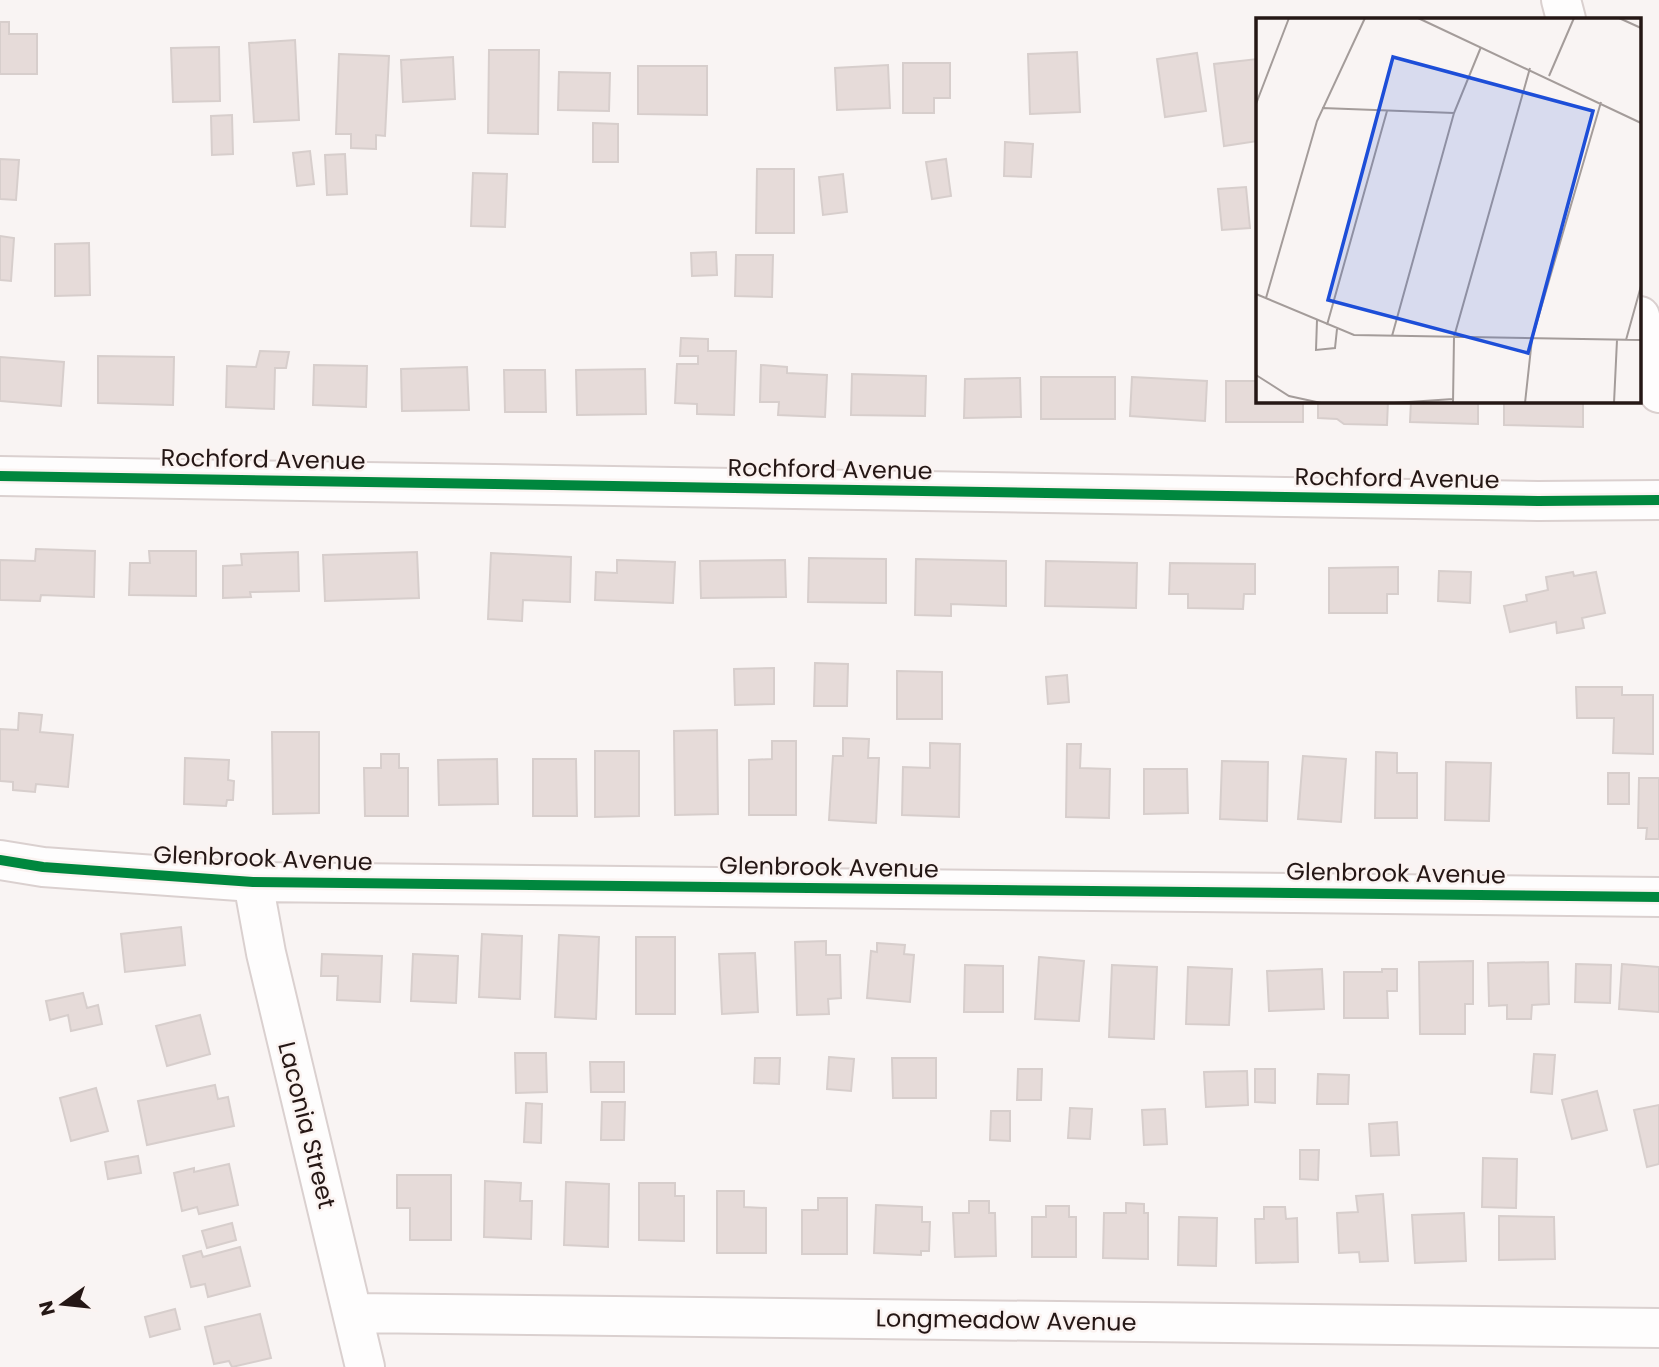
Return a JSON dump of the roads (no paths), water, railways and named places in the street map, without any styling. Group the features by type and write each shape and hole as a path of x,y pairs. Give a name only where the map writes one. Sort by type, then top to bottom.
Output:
{"street":[{"path":"1561,0 1566,18"},
{"path":"1642,324 1659,393"},
{"name":"Rochford Avenue","path":"0,476 1538,501 1659,500"},
{"name":"Glenbrook Avenue","path":"0,860 43,867 253,882 1659,897"},
{"name":"Laconia Street","path":"253,882 266,953 365,1367"},
{"name":"Longmeadow Avenue","path":"353,1313 1659,1328"}]}
